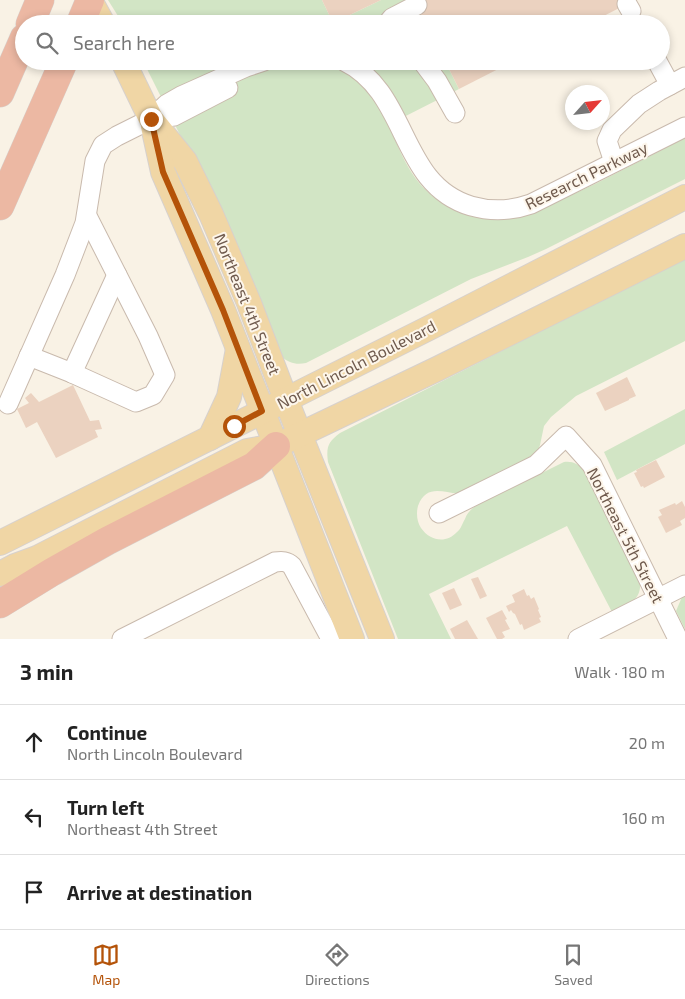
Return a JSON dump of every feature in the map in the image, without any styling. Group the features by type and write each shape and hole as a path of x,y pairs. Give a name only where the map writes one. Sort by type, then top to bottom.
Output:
{"highway":[{"path":"34,15 40,0"},
{"path":"84,15 90,0"},
{"path":"0,93 15,59"},
{"path":"0,206 60,70"},
{"path":"0,604 107,541 254,466 276,446"}],"main road":[{"path":"90,0 98,15"},
{"name":"Northeast 4th Street","path":"127,70 151,119 163,172 238,349 352,639"},
{"name":"Northeast 4th Street","path":"151,119 185,161 211,214 249,303 382,639"},
{"name":"North Lincoln Boulevard","path":"0,543 685,198"},
{"path":"0,574 37,558 247,451 276,446 437,369 685,246"},
{"path":"210,438 229,397 238,349"}],"street":[{"path":"398,15 417,5"},
{"path":"8,404 65,276 87,216 95,161 103,145 116,136 151,119 167,104 181,96 239,70"},
{"path":"151,119 174,116 258,70"},
{"name":"Research Parkway","path":"359,70 381,93 428,178 446,194 465,204 488,210 522,208 685,127"},
{"path":"429,70 455,113"},
{"path":"614,162 608,141 612,130 640,104 677,81 666,70"},
{"path":"29,356 136,402 153,395 165,376 148,336 87,216"},
{"path":"72,373 117,275"},
{"name":"Northeast 5th Street","path":"439,513 536,466 566,436 592,465 678,639"},
{"path":"122,639 275,562 288,562 292,566 331,639"},
{"path":"578,639 685,585"}],"green space":[{"path":"108,0 322,0 329,15 117,15"},
{"path":"381,0 414,0 422,15 350,15"},
{"path":"148,70 450,70 459,89 388,125 408,166 427,191 439,201 452,208 482,218 513,218 535,213 685,138 685,179 546,249 471,279 306,363 293,363 282,357 220,215"},
{"path":"685,258 685,341 576,396 551,417 544,426 540,445 534,457 465,492 433,491 427,493 422,498 417,509 417,517 421,528 429,536 438,539 448,538 458,531 468,513 477,505 564,462 575,463 584,470 640,581 639,594 636,598 612,612 567,526 429,594 451,639 398,639 328,462 327,452 330,442 340,433"},
{"path":"685,409 685,444 617,480 604,452"},
{"path":"685,596 685,629 676,611 682,597"}],"building":[{"path":"322,0 381,0 350,15 329,15"},
{"path":"414,0 635,0 606,15 422,15"},
{"path":"450,70 496,70 459,89"},
{"path":"627,377 636,396 605,411 596,393"},
{"path":"73,385 90,421 99,420 102,429 95,430 98,437 56,458 37,422 26,428 17,409 29,403 25,398 31,393 39,402"},
{"path":"656,460 665,477 644,488 643,486 641,487 634,473 637,472 636,470"},
{"path":"682,501 685,507 685,518 680,521 682,525 666,533 658,517 662,515 659,510 675,503 676,505"},
{"path":"478,577 487,596 480,599 471,579"},
{"path":"454,588 462,605 450,610 442,593"},
{"path":"524,589 527,596 529,595 531,599 534,597 539,609 541,622 524,630 515,614 511,610 509,612 506,606 515,602 512,595"},
{"path":"502,610 510,629 502,632 505,637 497,639 486,618"},
{"path":"467,620 478,639 455,639 450,629"}],"route":[{"path":"151,119 163,172 223,310 262,411 234,426"}]}
